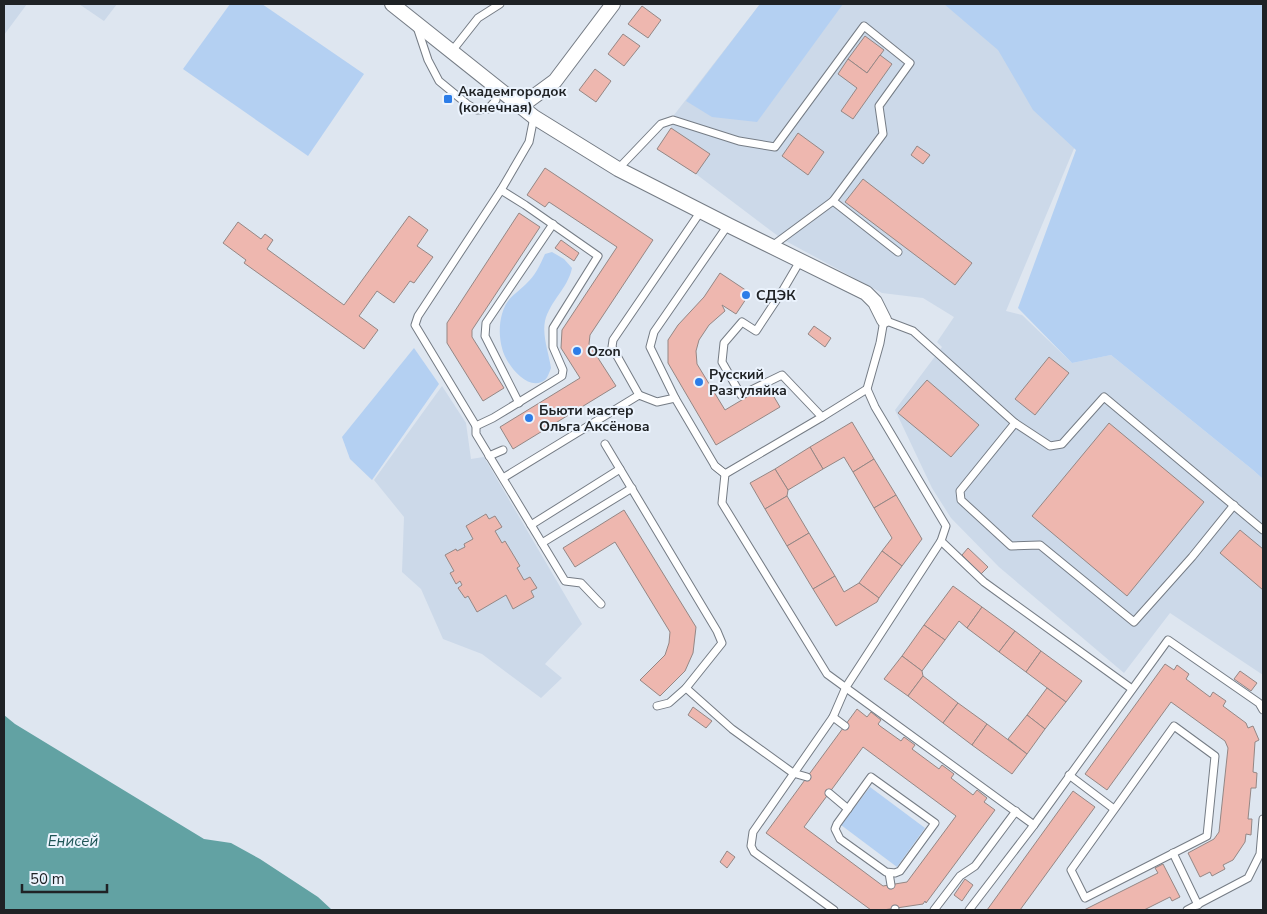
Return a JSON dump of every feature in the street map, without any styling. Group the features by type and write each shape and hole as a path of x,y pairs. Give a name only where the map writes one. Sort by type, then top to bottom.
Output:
{"street":[{"path":"392,4 534,117 618,169 728,226 866,293 875,302 884,320"},
{"path":"521,106 555,80 613,4"}],"lane":[{"path":"452,51 478,18 500,4"},
{"path":"415,22 428,60 439,81 460,99 477,110 488,109 496,100 497,87"},
{"path":"618,169 661,124 673,120 739,141 775,147 864,26 910,62 879,106 883,134 833,201 772,247"},
{"path":"534,117 529,142 501,190 418,316 415,325 476,426 476,434 565,581 581,583 601,604"},
{"path":"476,426 519,403 564,373 553,347 552,328 598,256 501,190"},
{"path":"833,201 898,252"},
{"path":"675,398 657,402 639,395 612,348 613,340 701,211"},
{"path":"519,403 485,336 486,323 553,224"},
{"path":"725,474 715,466 675,398 650,347 654,332 728,226"},
{"path":"800,261 756,331 742,322 724,343 722,362 740,395 782,375 822,417"},
{"path":"834,910 754,852 751,846 753,832 833,717 846,687 941,541 946,526 875,407 867,389 880,343 884,320 913,330 1015,423 1050,446 1062,444 1104,397 1263,530"},
{"path":"725,474 867,389"},
{"path":"503,478 639,395"},
{"path":"1015,423 960,491 961,500 1011,546 1040,545 1134,622 1192,557 1234,505"},
{"path":"605,444 717,631 722,643 686,688 669,703 656,706"},
{"path":"489,456 503,450"},
{"path":"531,524 620,469"},
{"path":"725,474 722,503 827,674 1034,824"},
{"path":"542,543 632,488"},
{"path":"941,541 984,582 1132,689"},
{"path":"969,910 1168,640 1259,703 1263,710"},
{"path":"686,688 732,729 793,773 807,777"},
{"path":"833,717 845,726"},
{"path":"1174,726 1215,756 1207,836 1085,898 1071,870 1114,809 1174,726"},
{"path":"1069,775 1114,809"},
{"path":"871,777 935,823 900,871 889,873 840,839 835,829 871,777"},
{"path":"829,794 848,809"},
{"path":"934,910 960,876 975,866 1016,811"},
{"path":"1188,910 1248,878 1260,854 1263,819"},
{"path":"1173,853 1198,905"},
{"path":"889,873 891,885"}],"shaded area":[{"path":"4,4 27,4 4,35"},
{"path":"79,4 117,4 104,21"},
{"path":"230,4 262,4 364,74 308,156 183,69"},
{"path":"760,4 1099,4 1119,41 1006,311 1022,315 1072,363 1111,355 1263,479 1263,675 1170,613 1124,673 999,567 951,518 932,488 895,410 942,347 937,342 954,317 923,298 882,293 782,239 696,174 657,149 671,128 674,115"},
{"path":"760,4 843,4 757,122 712,117 686,101"},
{"path":"944,4 1263,4 1263,479 1111,355 1072,363 1018,308 1076,150 1033,110 998,50"},
{"path":"552,252 564,259 572,268 567,282 547,314 545,321 545,339 551,368 546,379 539,383 532,383 525,380 513,369 504,354 501,344 500,322 504,308 509,300 532,277 545,254"},
{"path":"414,348 439,384 372,480 350,459 342,437"},
{"path":"442,386 466,423 471,459 484,457 582,624 545,664 562,678 541,698 482,654 443,639 421,589 402,572 404,517 374,480"},
{"path":"870,787 925,828 897,867 841,825"}],"water":[{"name":"Енисей","path":"4,715 15,724 204,839 231,843 260,859 318,897 332,910 4,910"}],"building":[{"path":"642,6 661,20 648,38 628,24"},
{"path":"623,34 640,46 624,66 608,54"},
{"path":"865,36 884,50 867,73 848,59"},
{"path":"880,55 892,64 853,119 841,111 857,88 838,74 848,59 867,73"},
{"path":"595,69 611,81 596,102 579,90"},
{"path":"671,128 710,154 696,174 657,149"},
{"path":"798,133 824,152 808,175 782,156"},
{"path":"917,146 930,155 923,164 911,155"},
{"path":"545,168 653,240 590,335 589,344 616,386 513,449 500,427 580,378 561,348 562,330 617,247 549,202 545,207 527,195"},
{"path":"863,179 972,263 955,285 845,202"},
{"path":"519,213 540,227 472,330 472,337 504,388 483,401 447,343 447,323"},
{"path":"409,216 428,230 417,246 433,257 414,283 410,281 394,303 377,291 359,316 378,330 364,349 244,263 246,260 223,243 238,222 261,239 265,234 273,240 267,249 344,305"},
{"path":"561,240 579,253 574,261 555,248"},
{"path":"720,273 750,293 736,314 722,305 725,311 709,325 699,340 696,351 697,364 725,410 767,385 780,407 716,445 668,363 668,340 678,325 704,297"},
{"path":"814,326 831,338 825,347 808,334"},
{"path":"1049,357 1069,373 1035,415 1015,399"},
{"path":"927,380 979,425 951,457 898,413"},
{"path":"852,422 874,459 853,472 844,457 823,469 810,447"},
{"path":"1109,423 1204,502 1127,596 1032,516"},
{"path":"810,447 823,469 788,490 775,469"},
{"path":"874,459 896,495 874,508 853,472"},
{"path":"775,469 788,490 787,496 765,509 750,483"},
{"path":"896,495 922,539 902,566 882,551 892,538 874,508"},
{"path":"787,496 809,533 787,546 765,509"},
{"path":"624,510 696,627 693,653 685,671 660,696 640,680 665,655 670,632 615,542 575,567 563,548"},
{"path":"486,514 489,519 495,516 502,527 495,531 502,543 505,541 520,566 517,568 524,580 530,577 537,588 531,591 534,597 513,609 506,595 477,612 468,596 465,598 458,588 462,585 460,581 456,584 450,573 454,571 445,555 465,547 464,544 473,539 466,526"},
{"path":"1240,530 1263,549 1263,590 1220,553"},
{"path":"809,533 835,576 813,589 787,546"},
{"path":"968,548 988,567 981,574 962,555"},
{"path":"882,551 902,566 879,598 859,583"},
{"path":"835,576 844,592 859,583 879,598 877,602 836,626 813,589"},
{"path":"953,586 982,607 967,628 959,621 945,640 924,625"},
{"path":"982,607 1015,631 999,652 967,628"},
{"path":"924,625 945,640 922,671 902,656"},
{"path":"1015,631 1041,651 1026,672 999,652"},
{"path":"1041,651 1082,681 1066,702 1026,672"},
{"path":"902,656 922,671 923,676 908,696 884,679"},
{"path":"1165,664 1174,670 1177,665 1189,674 1186,679 1210,697 1213,692 1226,701 1223,706 1246,723 1248,728 1253,726 1259,740 1255,742 1253,772 1257,773 1256,788 1251,788 1248,819 1252,819 1251,835 1246,834 1245,842 1233,860 1223,865 1225,869 1212,876 1210,872 1200,877 1188,853 1214,839 1219,832 1228,748 1225,741 1171,702 1107,790 1085,774"},
{"path":"1240,671 1257,683 1251,691 1234,679"},
{"path":"923,676 958,703 943,723 908,696"},
{"path":"1047,688 1066,702 1045,729 1027,715"},
{"path":"958,703 987,724 972,745 943,723"},
{"path":"693,707 712,721 706,728 688,715"},
{"path":"857,709 867,717 871,712 881,720 878,724 880,726 901,741 904,737 915,745 912,749 939,769 942,765 954,774 951,778 973,795 977,790 987,798 984,802 995,810 926,903 925,901 923,904 883,910 871,910 766,833","holes":["863,747 956,816 907,882 883,886 804,827"]},
{"path":"1027,715 1045,729 1027,754 1008,739"},
{"path":"987,724 1027,754 1012,774 972,745"},
{"path":"1073,791 1095,807 1020,910 987,910"},
{"path":"727,851 735,857 727,868 720,862"},
{"path":"1163,864 1180,897 1172,901 1170,897 1144,910 1084,910 1158,873 1155,868"},
{"path":"965,879 973,885 962,901 954,895"}],"place":[{"name":"Академгородок (конечная)","path":"448,99"},
{"name":"СДЭК","path":"746,295"},
{"name":"Ozon","path":"577,351"},
{"name":"Русский Разгуляйка","path":"699,382"},
{"name":"Бьюти мастер Oльга Аксёнова","path":"529,418"}]}
